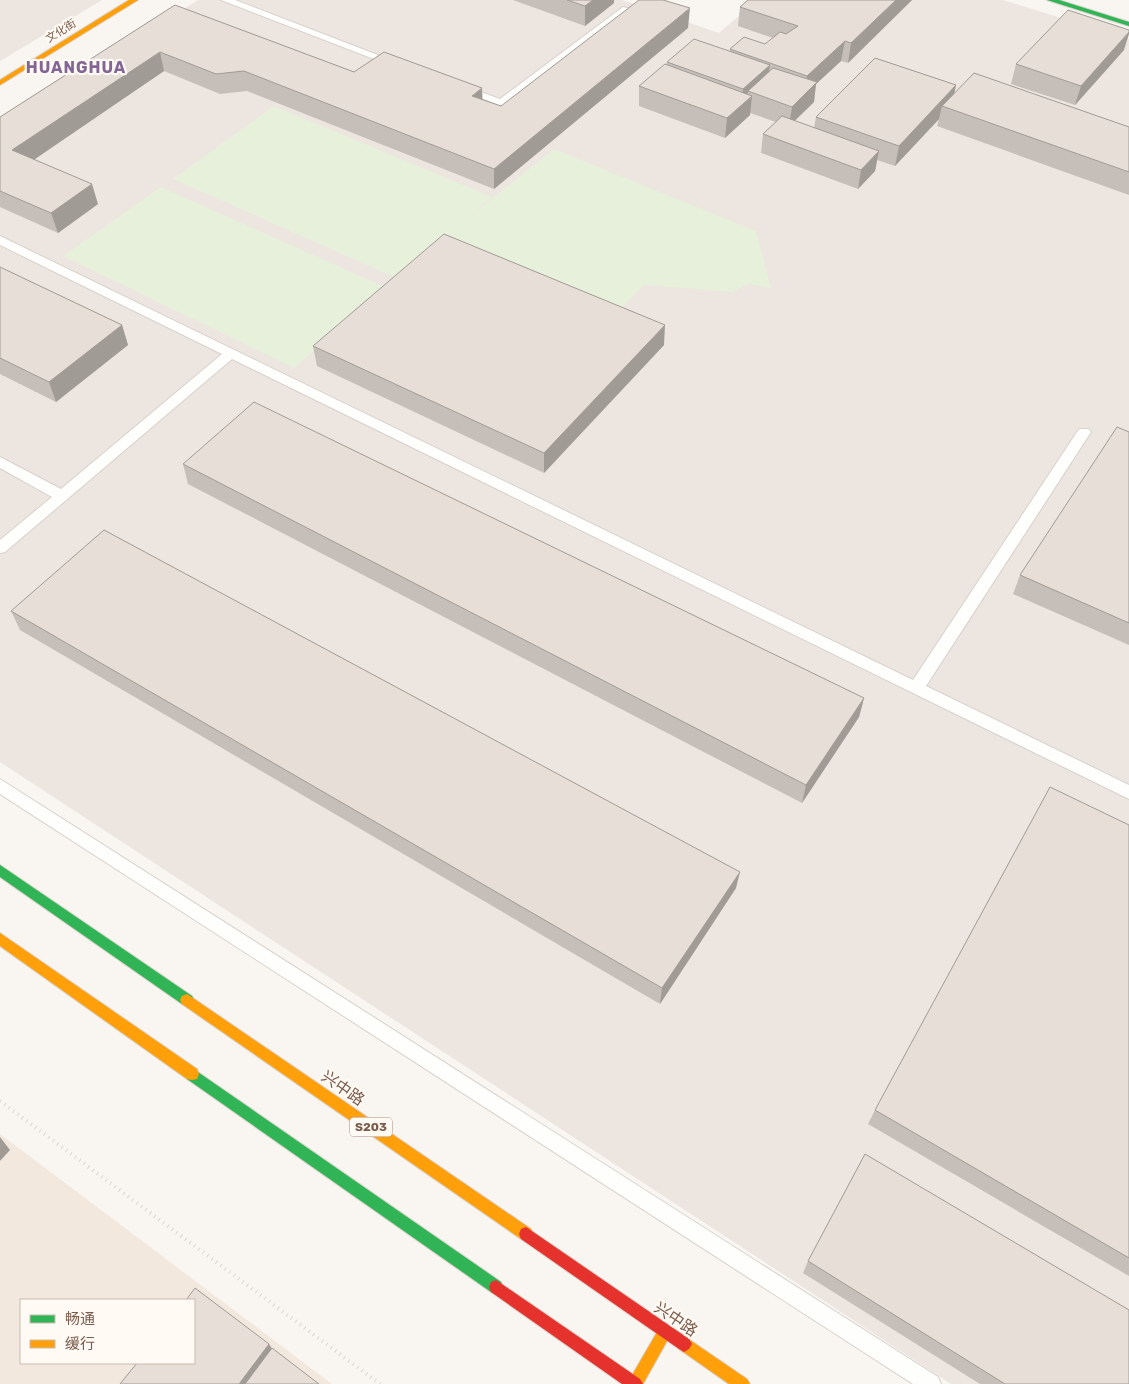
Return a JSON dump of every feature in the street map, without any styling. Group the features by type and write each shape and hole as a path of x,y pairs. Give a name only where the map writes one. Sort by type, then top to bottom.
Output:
{"main road":[{"name":"文化街","path":"0,83 134,0"},
{"path":"1051,0 1129,24"},
{"name":"兴中路","path":"0,870 742,1384"},
{"path":"0,940 635,1384 665,1332"}],"lane":[{"path":"226,0 409,69"},
{"path":"455,86 501,103 626,10"},
{"path":"0,240 1129,792"},
{"path":"0,548 231,353"},
{"path":"916,688 1084,432"},
{"path":"0,462 62,496"},
{"path":"0,786 931,1384"}],"path":[{"path":"0,1101 380,1384"}],"shaded area":[{"path":"0,0 102,0 0,61"},
{"path":"198,0 622,0 719,33 757,0 1003,0 1129,39 1129,1384 951,1384 0,762 0,124"},
{"path":"0,1134 332,1384 0,1384"}],"green space":[{"path":"274,106 492,197 465,220 554,149 756,231 771,288 748,284 732,292 644,285 616,314 396,278 173,179"},
{"path":"161,187 387,288 294,368 63,256"}],"building":[{"path":"567,0 593,0 585,6"},
{"path":"639,0 663,0 690,8 494,169 244,71 216,74 160,52 12,150 92,184 51,213 0,191 0,117 175,5 354,72 384,52 482,88 472,96 501,106"},
{"path":"748,0 896,0 851,43 845,41 807,76 730,49 744,37 765,44 780,32 786,34 798,26 740,7"},
{"path":"1068,10 1129,30 1081,86 1016,64"},
{"path":"694,39 770,65 743,89 667,62"},
{"path":"875,58 956,85 899,146 816,117"},
{"path":"665,64 752,96 727,118 639,86"},
{"path":"773,68 817,82 792,107 748,91"},
{"path":"974,73 1129,127 1129,172 942,106"},
{"path":"782,116 879,151 861,170 763,134"},
{"path":"444,234 665,325 544,453 313,346"},
{"path":"0,267 122,325 49,382 0,358"},
{"path":"254,402 864,698 806,785 183,464"},
{"path":"1117,427 1129,432 1129,623 1020,575"},
{"path":"104,530 740,872 662,988 11,611"},
{"path":"1050,787 1129,825 1129,1258 875,1110"},
{"path":"865,1154 1129,1310 1129,1384 1005,1384 808,1261"},
{"path":"195,1288 269,1344 239,1384 120,1384 136,1364 195,1364 195,1299 187,1299"},
{"path":"272,1348 319,1384 245,1384"}],"traffic: fast":[{"path":"1051,0 1129,24"},
{"path":"0,870 187,1000"},
{"path":"192,1074 496,1287"}],"traffic: slow":[{"path":"0,83 134,0"},
{"path":"0,939 192,1074"},
{"path":"187,1000 526,1234"},
{"path":"635,1384 665,1332"},
{"path":"684,1344 742,1384"}],"traffic: jam":[{"path":"526,1234 684,1344"},
{"path":"496,1287 635,1384"}],"district":[{"name":"HUANGHUA","path":"76,67"}]}
